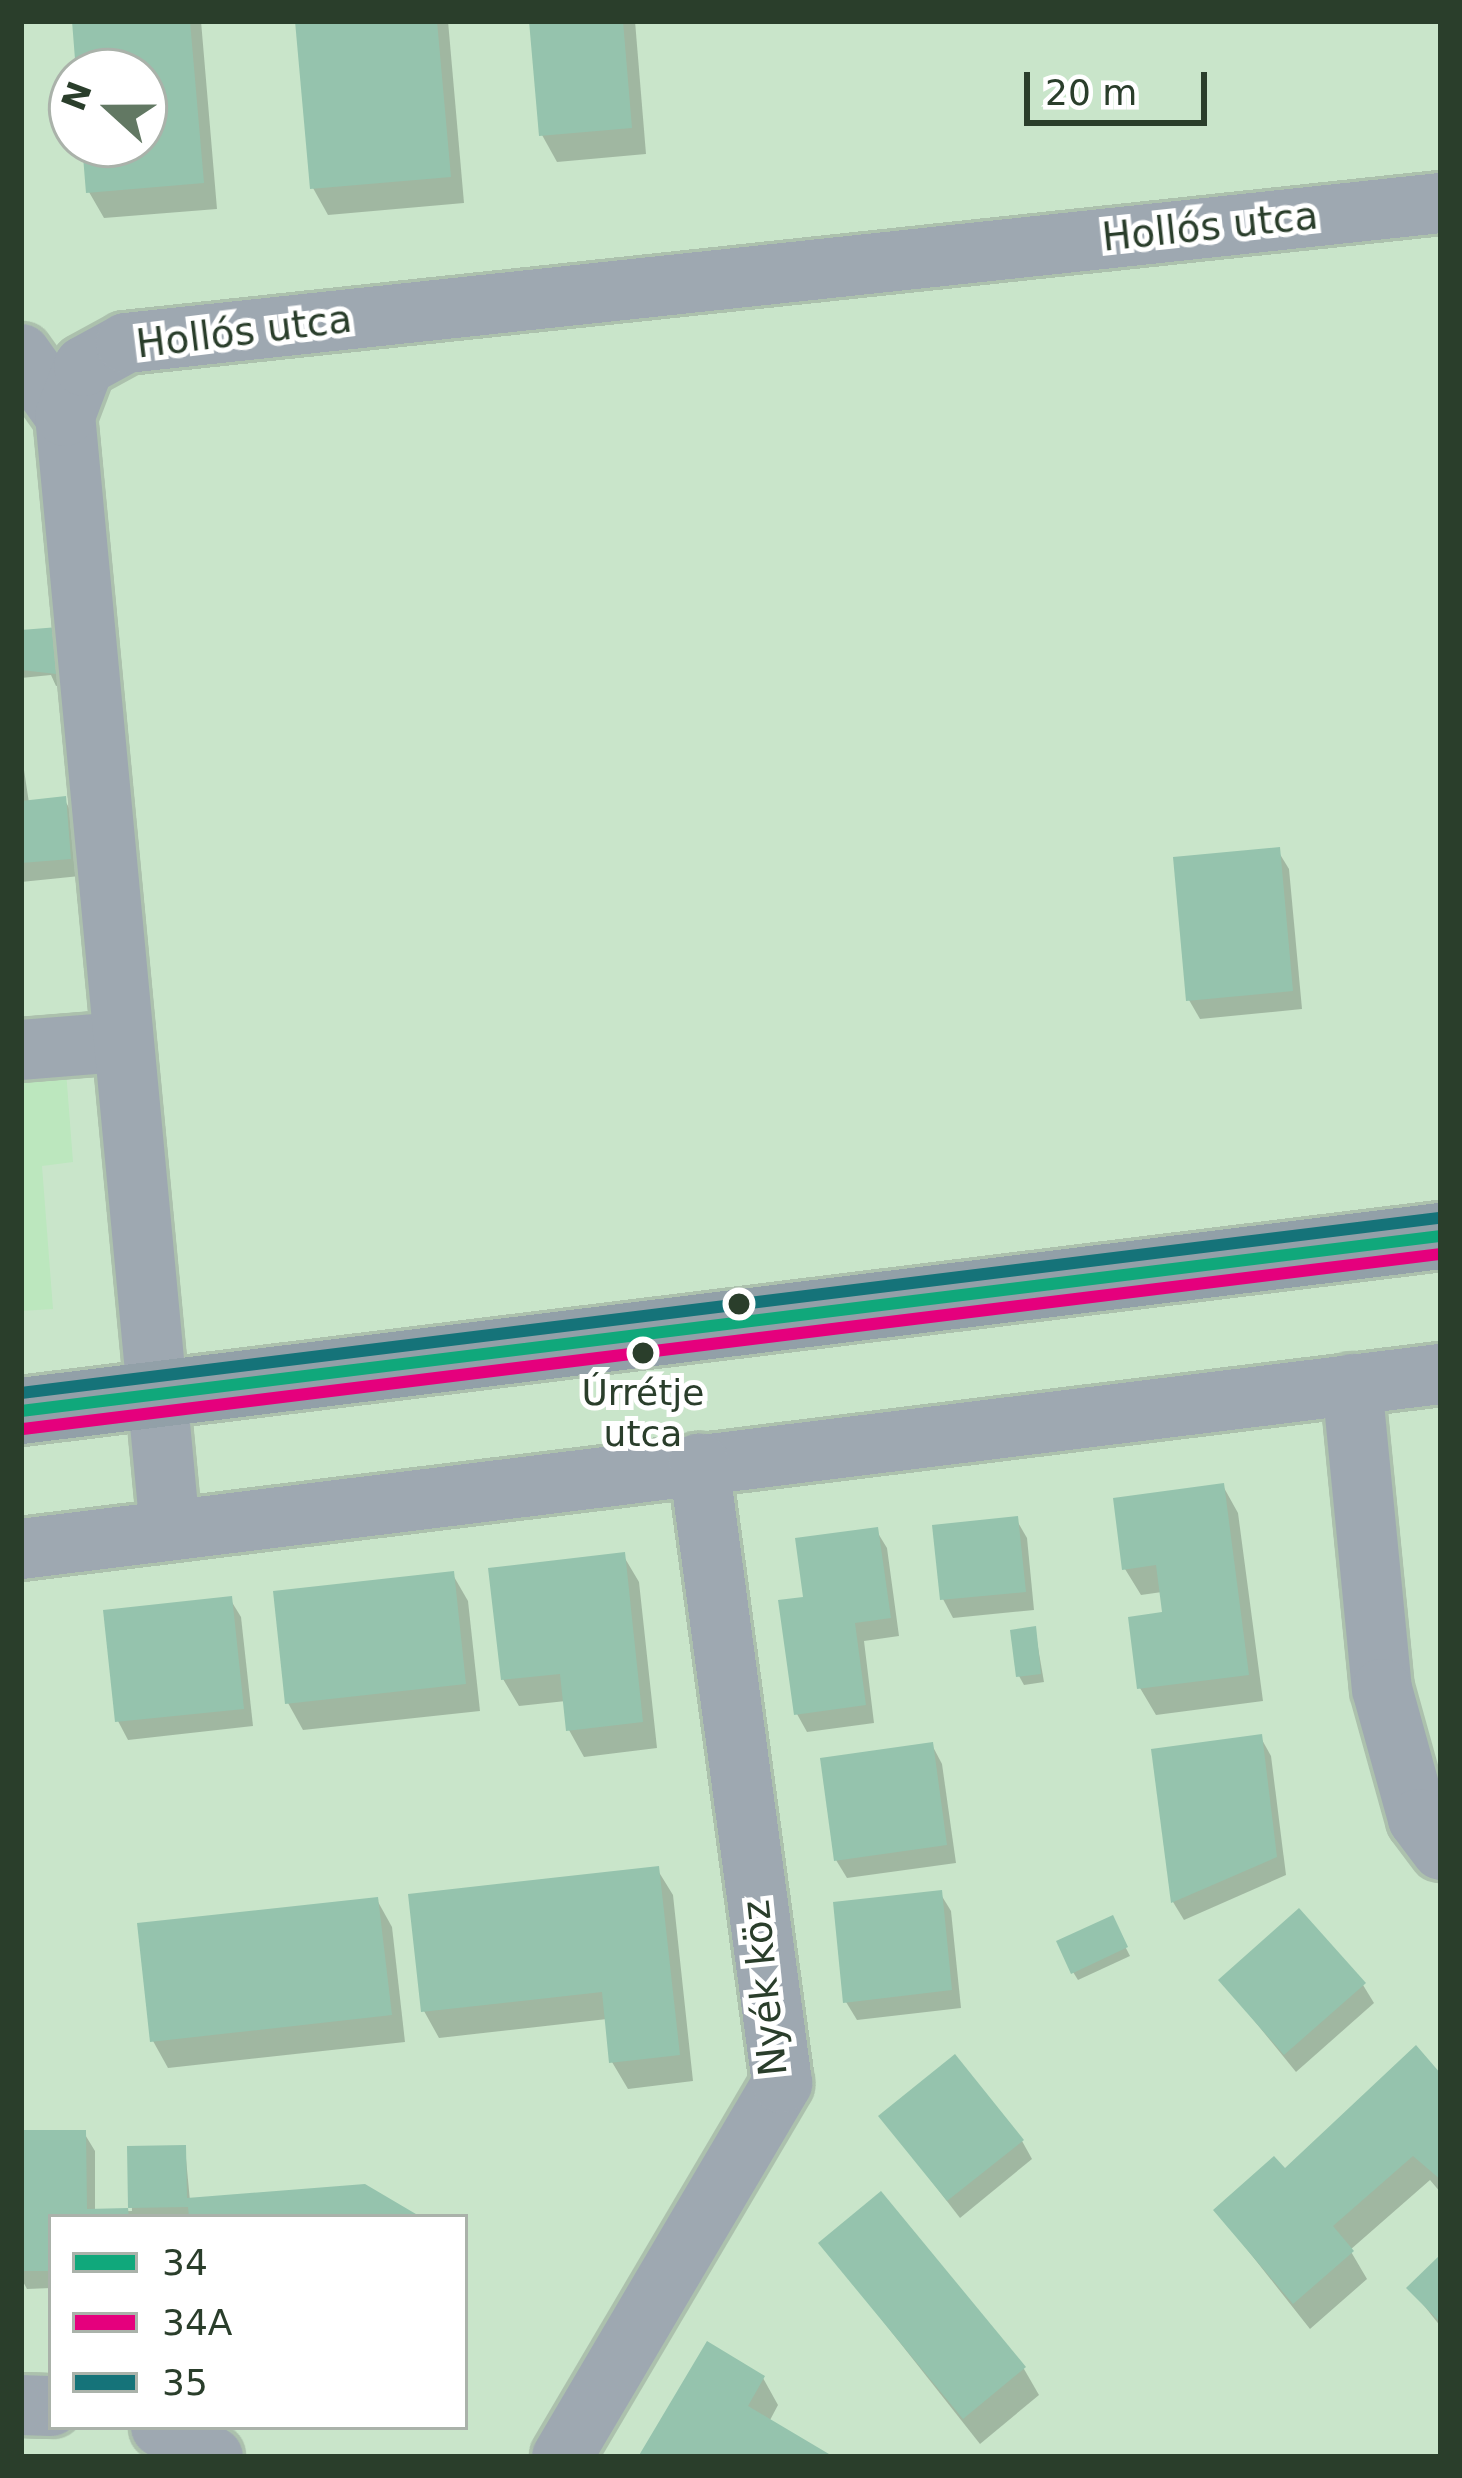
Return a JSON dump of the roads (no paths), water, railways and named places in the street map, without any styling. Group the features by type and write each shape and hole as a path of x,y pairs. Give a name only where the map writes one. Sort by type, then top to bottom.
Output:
{"main road":[{"path":"21,1411 1441,1236"}],"street":[{"name":"Hollós utca","path":"65,416 84,366 126,343 1441,203"},
{"path":"21,354 65,416 170,1530"},
{"path":"21,1050 121,1042"},
{"path":"21,1550 1441,1374"},
{"path":"1352,1384 1382,1688 1418,1819 1441,1850"},
{"name":"Nyék köz","path":"562,2457 782,2084 699,1464"},
{"path":"166,2430 213,2457"}],"place":[{"name":"Úrrétje utca","path":"643,1353"}]}
